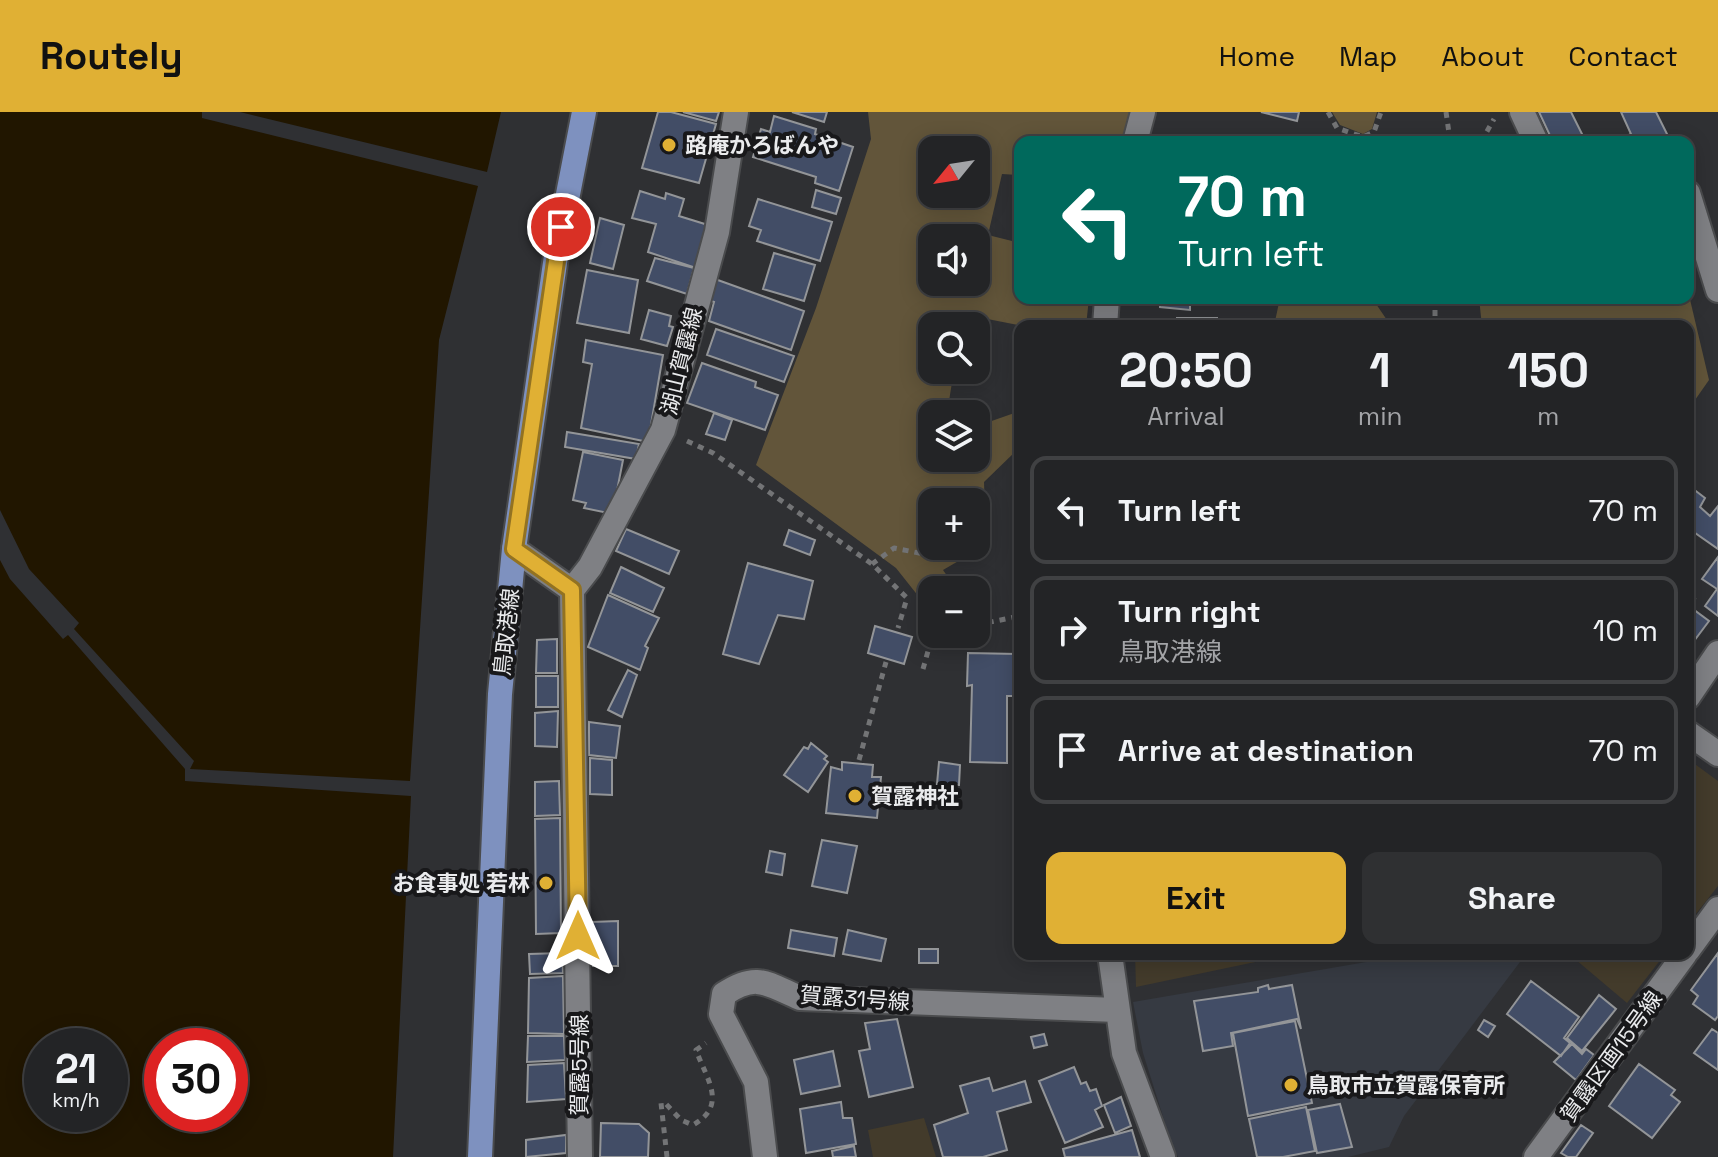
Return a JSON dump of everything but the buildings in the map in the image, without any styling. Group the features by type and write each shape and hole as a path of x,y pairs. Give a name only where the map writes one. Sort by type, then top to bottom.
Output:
{"main road":[{"name":"鳥取港線","path":"480,1157 500,694 514,549 556,256 584,112"}],"street":[{"name":"湖山賀露線","path":"572,590 590,567 663,430 717,232 736,112"},
{"path":"1137,136 1143,112"},
{"path":"1522,112 1533,136"},
{"path":"1694,212 1718,290"},
{"path":"514,549 572,590"},
{"name":"賀露5号線","path":"572,590 580,1157"},
{"path":"1694,688 1718,653"},
{"path":"1694,737 1718,754"},
{"name":"賀露区画15号線","path":"1694,942 1718,909"},
{"path":"1111,960 1124,1053 1163,1157"},
{"name":"賀露区画15号線","path":"1536,1157 1681,960"},
{"name":"賀露31号線","path":"765,1157 756,1082 721,1014 724,994 752,980 766,982 800,998 1117,1010"}],"path":[{"path":"1328,112 1337,128 1360,136"},
{"path":"1365,136 1374,132 1381,112"},
{"path":"1446,112 1449,133"},
{"path":"1485,136 1499,112"},
{"path":"663,430 713,453 872,564 907,598 898,628"},
{"path":"872,564 894,548 918,553"},
{"path":"990,622 1014,617"},
{"path":"923,669 929,648"},
{"path":"859,760 886,662"},
{"path":"667,1157 661,1103 666,1104 681,1120 693,1125 706,1118 713,1109 712,1094 696,1050 729,1028"}],"shaded area":[{"path":"0,112 202,112 202,118 478,186 439,340 410,781 190,769 194,761 74,629 79,623 29,569 0,510"},
{"path":"240,112 501,112 487,172"},
{"path":"868,112 1131,112 1125,136 1014,136 1014,175 1002,174 990,226 918,224 918,296 990,296 990,236 1014,242 1014,304 1088,304 1087,320 1014,320 1014,324 990,320 990,312 918,312 918,384 952,384 949,400 918,400 918,472 990,472 990,422 1014,413 1014,453 984,482 984,488 918,488 918,560 960,560 943,570 947,576 918,576 918,596 896,568 756,465 816,308 871,139"},
{"path":"1332,112 1377,112 1372,129 1363,134 1340,125"},
{"path":"1279,304 1376,304 1387,320 1275,320"},
{"path":"1480,304 1691,304 1709,380 1694,401 1694,320 1481,320"},
{"path":"0,560 10,579 63,639 68,635 185,769 185,781 411,796 393,1157 0,1157"},
{"path":"1694,763 1718,781 1718,886 1694,916"},
{"path":"1135,960 1264,960 1136,987"},
{"name":"鳥取市立賀露保育所","path":"1378,960 1521,960 1404,1116 1389,1147 1348,1157 1178,1157 1143,1053 1133,1002"},
{"path":"1576,960 1660,960 1627,1003"},
{"path":"924,1118 936,1157 873,1157 868,1130"}],"place":[{"name":"路庵かろばんや","path":"669,145"},
{"name":"賀露神社","path":"855,796"},
{"name":"お食事処 若林","path":"546,883"},
{"name":"鳥取市立賀露保育所","path":"1291,1085"}],"route":[{"path":"561,227 514,549 572,590 578,936"}]}
